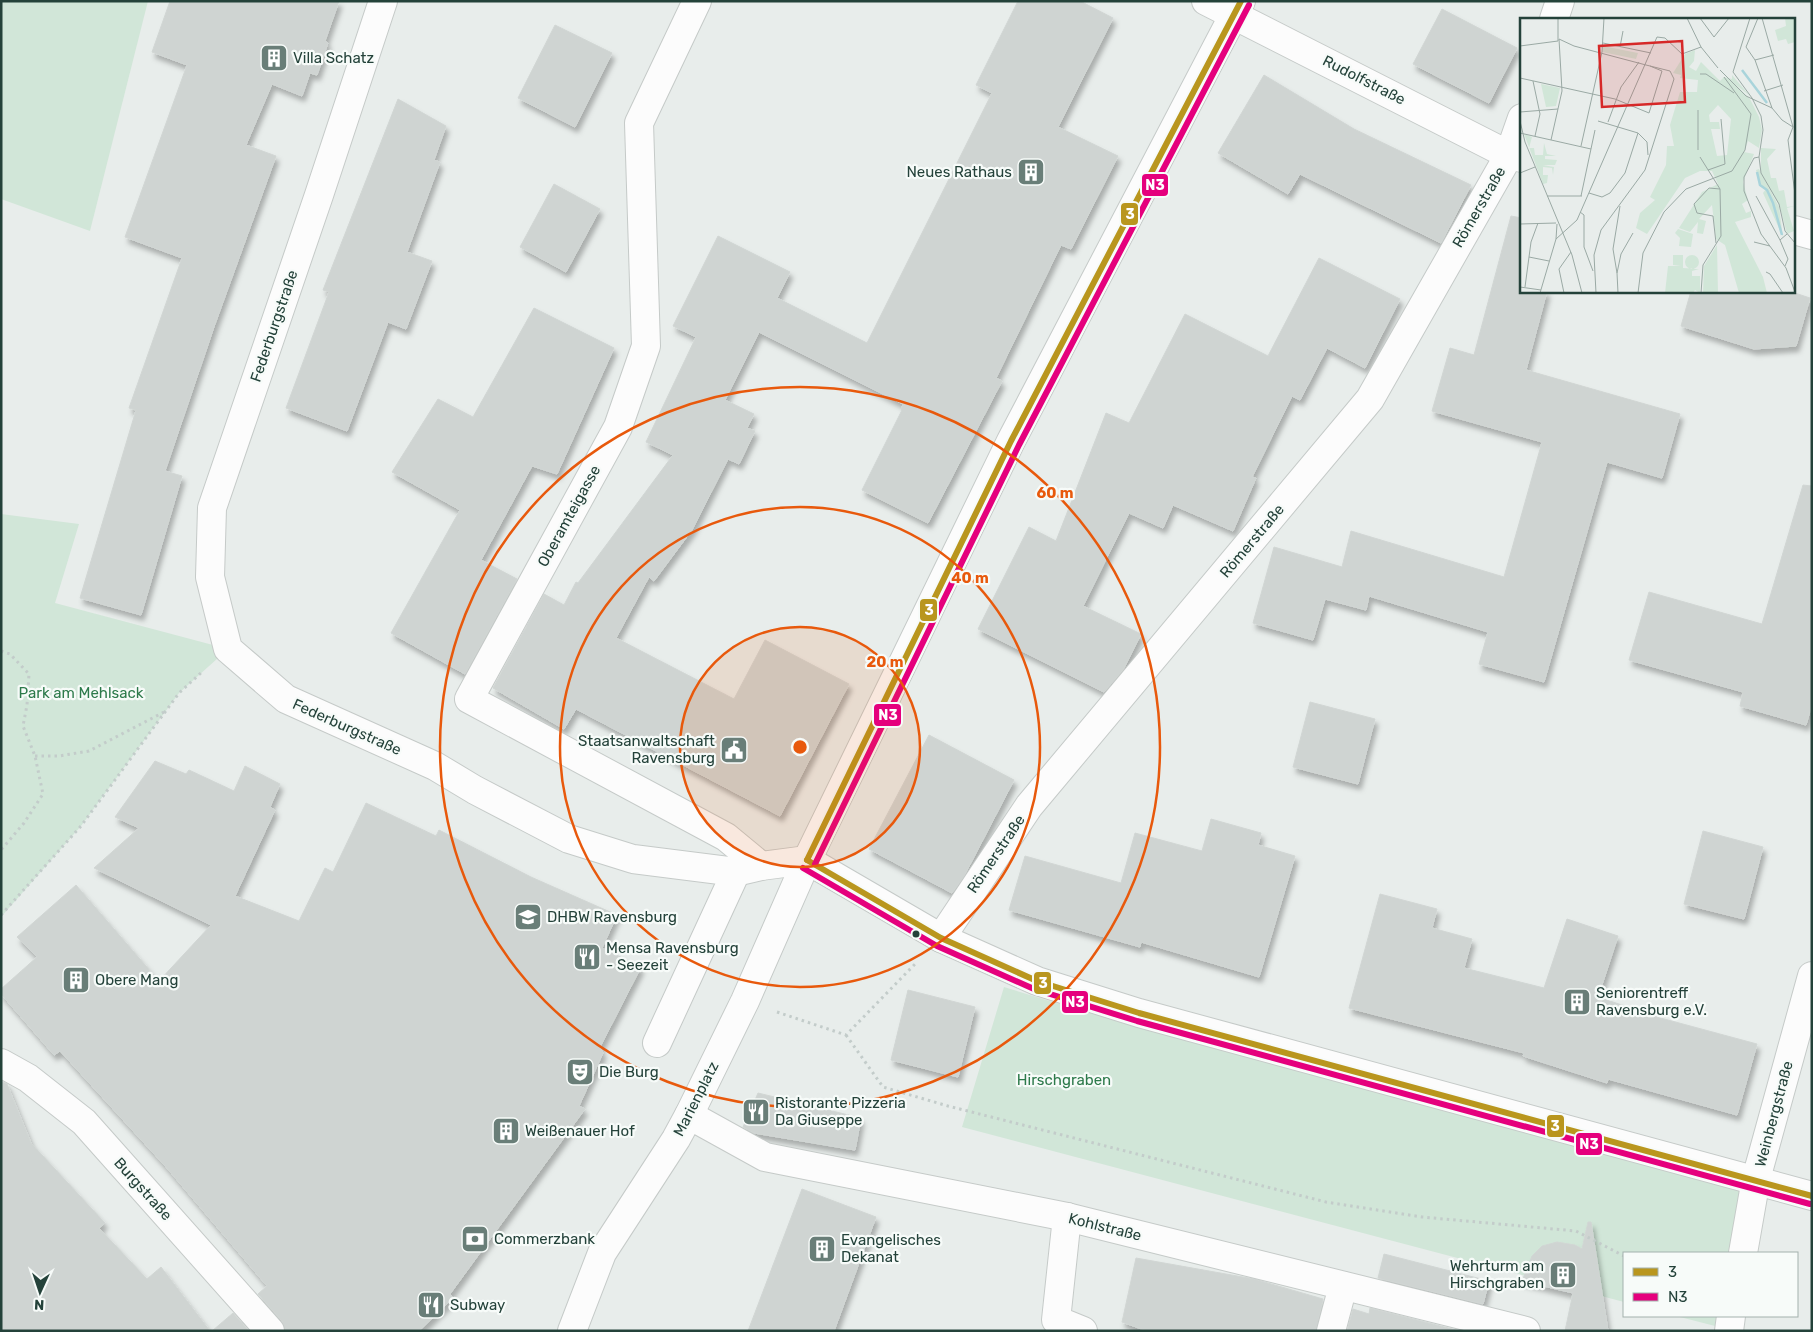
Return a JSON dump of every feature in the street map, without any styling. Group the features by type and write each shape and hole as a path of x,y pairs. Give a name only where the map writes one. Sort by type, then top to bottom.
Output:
{"street":[{"name":"Federburgstraße","path":"383,1 316,205 212,508 210,576 228,649 286,699 435,766 475,790 569,839 633,859 748,869 807,860"},
{"name":"Oberamteigasse","path":"697,1 639,123 646,346 618,427 470,699 726,837 748,869"},
{"name":"Rudolfstraße","path":"1206,1 1238,8 1516,156"},
{"path":"1554,18 1560,1"},
{"name":"Marienplatz","path":"572,1331 602,1253 676,1139 689,1115 745,1001 807,860 1011,441 1238,8"},
{"name":"Römerstraße","path":"941,938 1029,806 1370,399 1516,156 1520,131"},
{"path":"1796,231 1812,235"},
{"path":"807,860 941,938 1037,981 1139,1013 1756,1179 1812,1196"},
{"path":"657,1043 748,869"},
{"name":"Weinbergstraße","path":"1742,1252 1756,1179 1812,976"},
{"name":"Burgstraße","path":"1,1063 28,1078 84,1122 270,1331"},
{"name":"Kohlstraße","path":"689,1115 765,1158 1067,1217 1526,1331"},
{"path":"1067,1217 1056,1325 1083,1331"},
{"path":"1331,1331 1342,1286"},
{"path":"1728,1331 1731,1317"}],"path":[{"path":"1,915 81,826 179,693 228,649"},
{"path":"1,651 10,654 30,674 23,726 35,756 42,794 24,823 1,850"},
{"path":"35,756 59,756 88,750 167,711"},
{"path":"846,1036 941,938"},
{"path":"745,1001 846,1036 883,1087 948,1106 1326,1202 1422,1217 1576,1231 1623,1255"}],"green space":[{"path":"1,1 148,1 90,231 1,199"},
{"name":"Park am Mehlsack","path":"1,514 79,524 55,603 228,649 179,693 81,826 1,917"},
{"name":"Hirschgraben","path":"1004,987 1056,1003 1745,1187 1733,1252 1623,1252 1623,1302 962,1127"},
{"path":"1680,1317 1721,1317 1719,1327"}],"building":[{"path":"170,1 339,1 325,41 328,43 317,75 310,73 302,96 272,84 246,145 276,156 215,324 165,471 182,476 141,615 80,598 136,410 129,408 182,258 125,237 187,65 152,52"},
{"path":"1018,1 1080,1 1113,18 1058,127 1118,156 1071,249 1061,245 996,378 1002,381 928,523 862,490 902,410 903,404 759,332 725,400 754,414 747,428 755,431 739,464 728,459 692,530 654,581 649,577 616,638 734,699 765,640 849,684 780,816 576,709 564,729 493,688 544,594 564,605 576,582 578,583 673,455 646,442 696,337 673,326 718,236 790,272 777,298 867,343 992,93 976,85"},
{"path":"1442,9 1517,48 1489,103 1413,64"},
{"path":"555,25 612,53 575,127 518,98"},
{"path":"1264,75 1354,129 1471,185 1441,243 1300,174 1288,194 1218,153"},
{"path":"398,99 446,126 434,160 440,162 407,252 432,261 406,329 388,322 347,431 286,408 329,292 323,290"},
{"path":"554,184 600,209 566,272 520,247"},
{"path":"1511,216 1520,218 1520,292 1547,292 1526,370 1680,414 1662,478 1607,462 1544,682 1479,664 1488,632 1369,596 1366,610 1325,599 1313,640 1253,623 1274,547 1342,567 1351,531 1504,577 1542,442 1432,411 1450,348 1474,355"},
{"path":"1319,258 1400,299 1365,368 1327,348 1300,400 1292,396 1252,477 1256,478 1233,531 1173,505 1163,528 1129,513 1083,606 1141,634 1123,670 1104,692 978,629 1029,527 1056,541 1106,413 1129,423 1185,314 1268,356"},
{"path":"1691,292 1792,292 1810,298 1796,346 1754,349 1681,326"},
{"path":"534,308 614,348 557,474 532,466 481,560 517,579 465,674 391,633 460,510 392,472 438,399 473,417"},
{"path":"1803,485 1812,486 1812,704 1806,725 1740,706 1743,692 1629,660 1649,592 1762,624"},
{"path":"1310,702 1375,719 1358,784 1293,767"},
{"path":"929,735 1014,780 963,878 952,893 869,849"},
{"path":"155,761 186,774 189,770 234,791 245,766 280,784 270,807 275,810 235,896 299,921 325,868 333,872 366,803 436,836 439,830 531,877 617,915 602,948 641,967 600,1047 603,1053 579,1106 585,1109 450,1294 453,1298 419,1331 285,1331 282,1321 258,1294 267,1286 166,1167 60,1051 54,1055 1,994 1,989 37,957 17,937 76,885 159,981 211,925 94,868 139,828 115,817"},
{"path":"1211,819 1261,833 1258,845 1295,856 1259,977 1141,942 1140,947 1009,910 1025,856 1121,883 1135,833 1202,851"},
{"path":"1703,831 1763,847 1744,919 1684,904"},
{"path":"1380,894 1437,909 1432,928 1472,939 1464,968 1544,988 1567,919 1618,936 1598,997 1631,1008 1631,1010 1757,1044 1737,1115 1608,1079 1607,1083 1523,1056 1524,1053 1349,1008"},
{"path":"908,990 975,1007 958,1077 891,1060"},
{"path":"1,1081 7,1084 31,1143 105,1223 99,1228 147,1279 161,1267 210,1331 1,1331"},
{"path":"758,1093 861,1118 855,1150 754,1133 743,1127"},
{"name":"Evangelisches Dekanat","path":"802,1189 876,1217 834,1331 748,1331"},
{"name":"Wehrturm am Hirschgraben","path":"1588,1222 1591,1222 1608,1331 1565,1331 1573,1293 1522,1281 1532,1256 1542,1246 1557,1242 1575,1245 1582,1249"},
{"path":"1384,1254 1489,1281 1483,1304 1378,1278"},
{"path":"1136,1258 1254,1279 1323,1299 1316,1331 1147,1331 1122,1322"},
{"path":"1370,1308 1460,1331 1347,1331 1353,1309 1369,1314"},
{"path":"233,1313 249,1331 212,1331"}],"transit line":[{"name":"3","path":"807,860 1011,441 1241,1"},
{"name":"N3","path":"815,864 1019,445 1249,5"},
{"name":"3","path":"807,860 941,938 1037,981 1139,1013 1812,1196"},
{"name":"N3","path":"803,868 937,946 1034,989 1137,1021 1810,1204"}],"place":[{"name":"Villa Schatz","path":"274,58"},
{"name":"Neues Rathaus","path":"1031,172"},
{"name":"Staatsanwaltschaft Ravensburg","path":"734,750"},
{"name":"DHBW Ravensburg","path":"528,917"},
{"name":"Mensa Ravensburg - Seezeit","path":"587,957"},
{"name":"Obere Mang","path":"76,980"},
{"name":"Seniorentreff Ravensburg e.V.","path":"1577,1002"},
{"name":"Die Burg","path":"580,1072"},
{"name":"Ristorante Pizzeria Da Giuseppe","path":"756,1112"},
{"name":"Weißenauer Hof","path":"506,1131"},
{"name":"Commerzbank","path":"475,1239"},
{"name":"Evangelisches Dekanat","path":"822,1249"},
{"name":"Wehrturm am Hirschgraben","path":"1563,1275"},
{"name":"Subway","path":"431,1305"}]}
